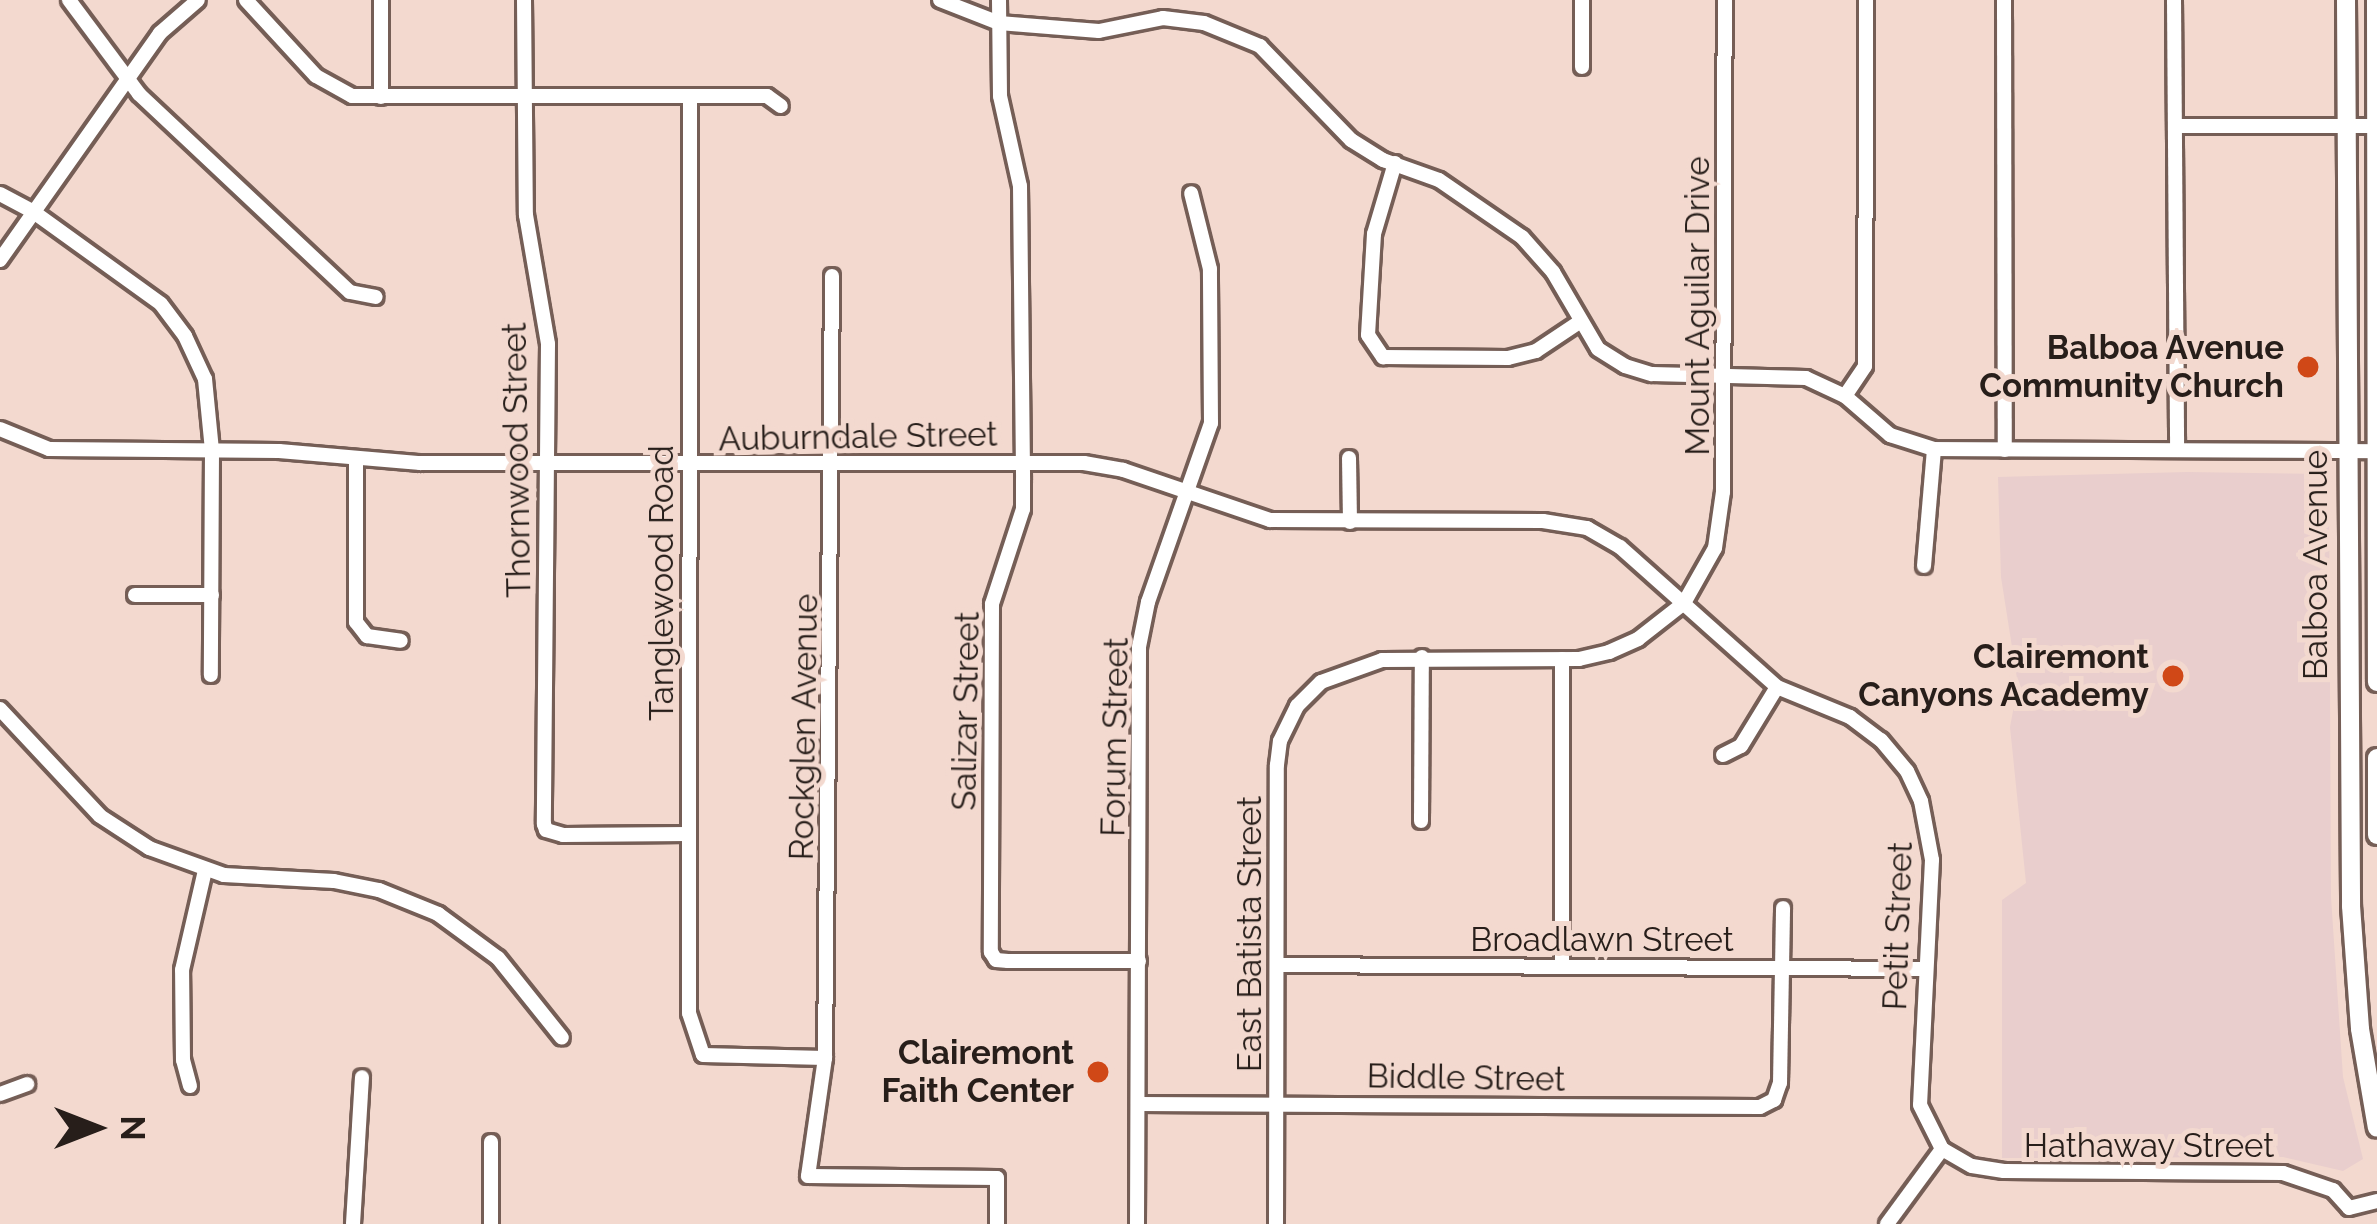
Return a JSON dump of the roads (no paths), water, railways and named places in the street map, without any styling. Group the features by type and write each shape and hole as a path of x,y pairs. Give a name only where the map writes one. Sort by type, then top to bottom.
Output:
{"main road":[{"name":"Balboa Avenue","path":"2346,0 2345,451 2354,971 2377,1128"},
{"name":"Balboa Avenue","path":"2376,0 2377,682"},
{"path":"2377,758 2377,835"}],"street":[{"path":"68,0 128,82 350,292 376,297"},
{"path":"0,260 160,33 198,0"},
{"path":"246,0 316,76 352,96 767,96 781,106"},
{"path":"381,0 381,97"},
{"name":"Thornwood Street","path":"524,0 526,215 548,344 544,824 546,830 563,835 688,834"},
{"path":"940,0 999,23 1099,31 1163,18 1234,33 1276,60 1351,140 1438,180 1522,237 1553,272 1578,323 1598,349 1625,366 1652,374 1806,377 1845,396 1890,435 1934,449 2376,451"},
{"name":"Salizar Street","path":"999,0 1000,96 1020,186 1023,509 992,604 991,952 996,960 1008,962 1138,962"},
{"path":"1582,0 1582,67"},
{"name":"Mount Aguilar Drive","path":"1684,603 1705,573 1722,521 1725,0"},
{"path":"1845,396 1865,366 1867,0"},
{"path":"2004,0 2005,450"},
{"path":"2174,0 2177,450"},
{"name":"Tanglewood Road","path":"690,97 689,1013 695,1043 703,1054 825,1058"},
{"path":"2175,126 2375,127"},
{"path":"1395,163 1374,234 1368,335 1383,357 1508,358 1536,350 1578,323"},
{"name":"Forum Street","path":"1137,1224 1139,647 1148,602 1210,423 1210,268 1191,193"},
{"path":"0,194 35,213 161,304 185,336 205,379 212,451 212,675"},
{"name":"Rockglen Avenue","path":"832,276 825,1058 808,1176 998,1178 997,1224"},
{"name":"Auburndale Street","path":"0,429 49,448 549,464 1105,465 1270,520 1543,521 1587,527 1620,547 1684,603"},
{"path":"1924,566 1934,449"},
{"path":"356,458 356,622 367,636 401,641"},
{"path":"1349,458 1349,522"},
{"path":"135,596 212,595"},
{"name":"East Batista Street","path":"1276,1224 1277,765 1280,740 1297,706 1321,682 1382,660 1562,659 1609,652 1638,639 1684,603"},
{"name":"Petit Street","path":"1684,603 1777,687 1865,727 1914,784 1932,860 1920,1105 1942,1150"},
{"path":"1420,821 1422,657"},
{"path":"1562,659 1562,967"},
{"path":"1723,755 1741,746 1777,687"},
{"path":"0,709 100,816 149,848 205,870 334,881 379,890 438,914 498,958 562,1038"},
{"path":"190,1086 183,1060 182,970 205,870"},
{"path":"1782,968 1783,908"},
{"name":"Broadlawn Street","path":"1278,965 1926,969"},
{"name":"Biddle Street","path":"1138,1104 1760,1107 1774,1100 1780,1083 1782,968"},
{"path":"353,1224 362,1077"},
{"path":"0,1094 27,1084"},
{"path":"490,1224 491,1142"},
{"path":"1887,1224 1942,1150"},
{"name":"Hathaway Street","path":"1942,1150 1972,1166 2004,1172 2283,1173 2333,1190 2347,1216"},
{"path":"2347,1216 2377,1201"}],"place":[{"name":"Balboa Avenue Community Church","path":"2308,367"},
{"name":"Clairemont Canyons Academy","path":"2173,676"},
{"name":"Clairemont Faith Center","path":"1098,1072"}]}
